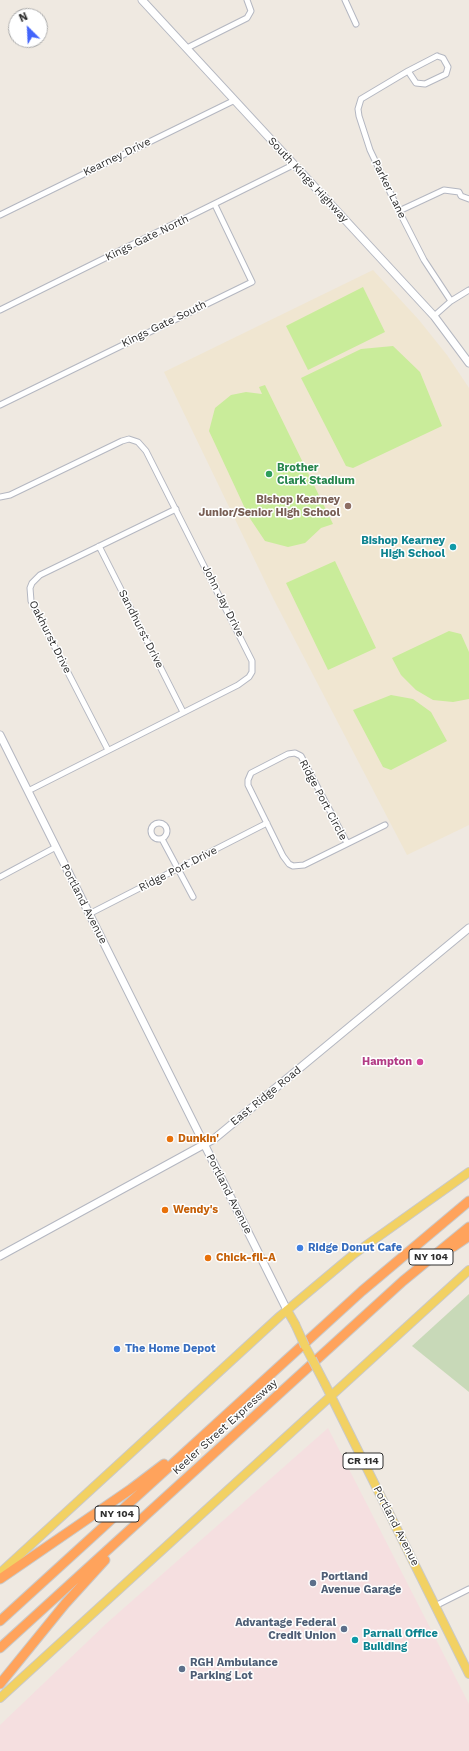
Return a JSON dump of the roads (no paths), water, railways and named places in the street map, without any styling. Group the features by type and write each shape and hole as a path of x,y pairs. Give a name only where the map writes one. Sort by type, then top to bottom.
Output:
{"highway":[{"name":"Keeler Street Expressway","path":"0,1621 387,1268 468,1202"},
{"name":"Keeler Street Expressway","path":"0,1648 395,1289 469,1227"},
{"path":"395,1289 469,1236"},
{"path":"0,1579 139,1483 235,1406"},
{"path":"0,1684 78,1589 193,1472"}],"main road":[{"name":"South Kings Highway","path":"142,0 434,316 469,363"},
{"name":"Portland Avenue","path":"0,735 469,1674"},
{"name":"East Ridge Road","path":"0,1256 204,1145 217,1136 469,928"},
{"path":"0,1573 287,1310 354,1254 469,1172"},
{"path":"0,1698 469,1270"}],"street":[{"path":"187,48 248,18 251,11 247,0"},
{"path":"345,0 356,24"},
{"name":"Parker Lane","path":"408,71 416,83 425,84 446,74 448,67 443,58 437,56 408,71 361,99 358,109 370,150 399,211 424,260 451,301"},
{"name":"Kearney Drive","path":"0,215 235,100"},
{"name":"Kings Gate North","path":"0,310 215,205 293,165"},
{"path":"399,211 444,190 459,192 461,196 469,199"},
{"name":"Kings Gate South","path":"0,405 252,282 215,205"},
{"path":"434,316 451,301 469,290"},
{"name":"John Jay Drive","path":"0,497 10,495 129,439 142,445 249,652 253,667 248,677 244,681 28,791"},
{"name":"Oakhurst Drive","path":"108,750 29,595 30,588 35,578 176,509"},
{"name":"Sandhurst Drive","path":"98,546 183,712"},
{"name":"Ridge Port Circle","path":"295,753 301,756 305,762 347,843 304,865 293,866 286,860 267,823 248,785 249,776 257,769 288,754 295,753"},
{"name":"Ridge Port Drive","path":"90,914 267,823"},
{"path":"347,843 385,825"},
{"path":"162,839 193,897"},
{"path":"0,877 56,847"},
{"path":"435,1606 469,1589"}],"place":[{"name":"Brother Clark Stadium","path":"269,474"},
{"name":"Bishop Kearney Junior/Senior High School","path":"348,506"},
{"name":"Bishop Kearney High School","path":"453,547"},
{"name":"Hampton","path":"420,1062"},
{"name":"Dunkin'","path":"170,1139"},
{"name":"Wendy's","path":"165,1210"},
{"name":"Ridge Donut Cafe","path":"300,1248"},
{"name":"Chick-fil-A","path":"208,1258"},
{"name":"The Home Depot","path":"117,1349"},
{"name":"Portland Avenue Garage","path":"313,1583"},
{"name":"Advantage Federal Credit Union","path":"344,1629"},
{"name":"Parnall Office Building","path":"355,1640"},
{"name":"RGH Ambulance Parking Lot","path":"182,1669"}]}
